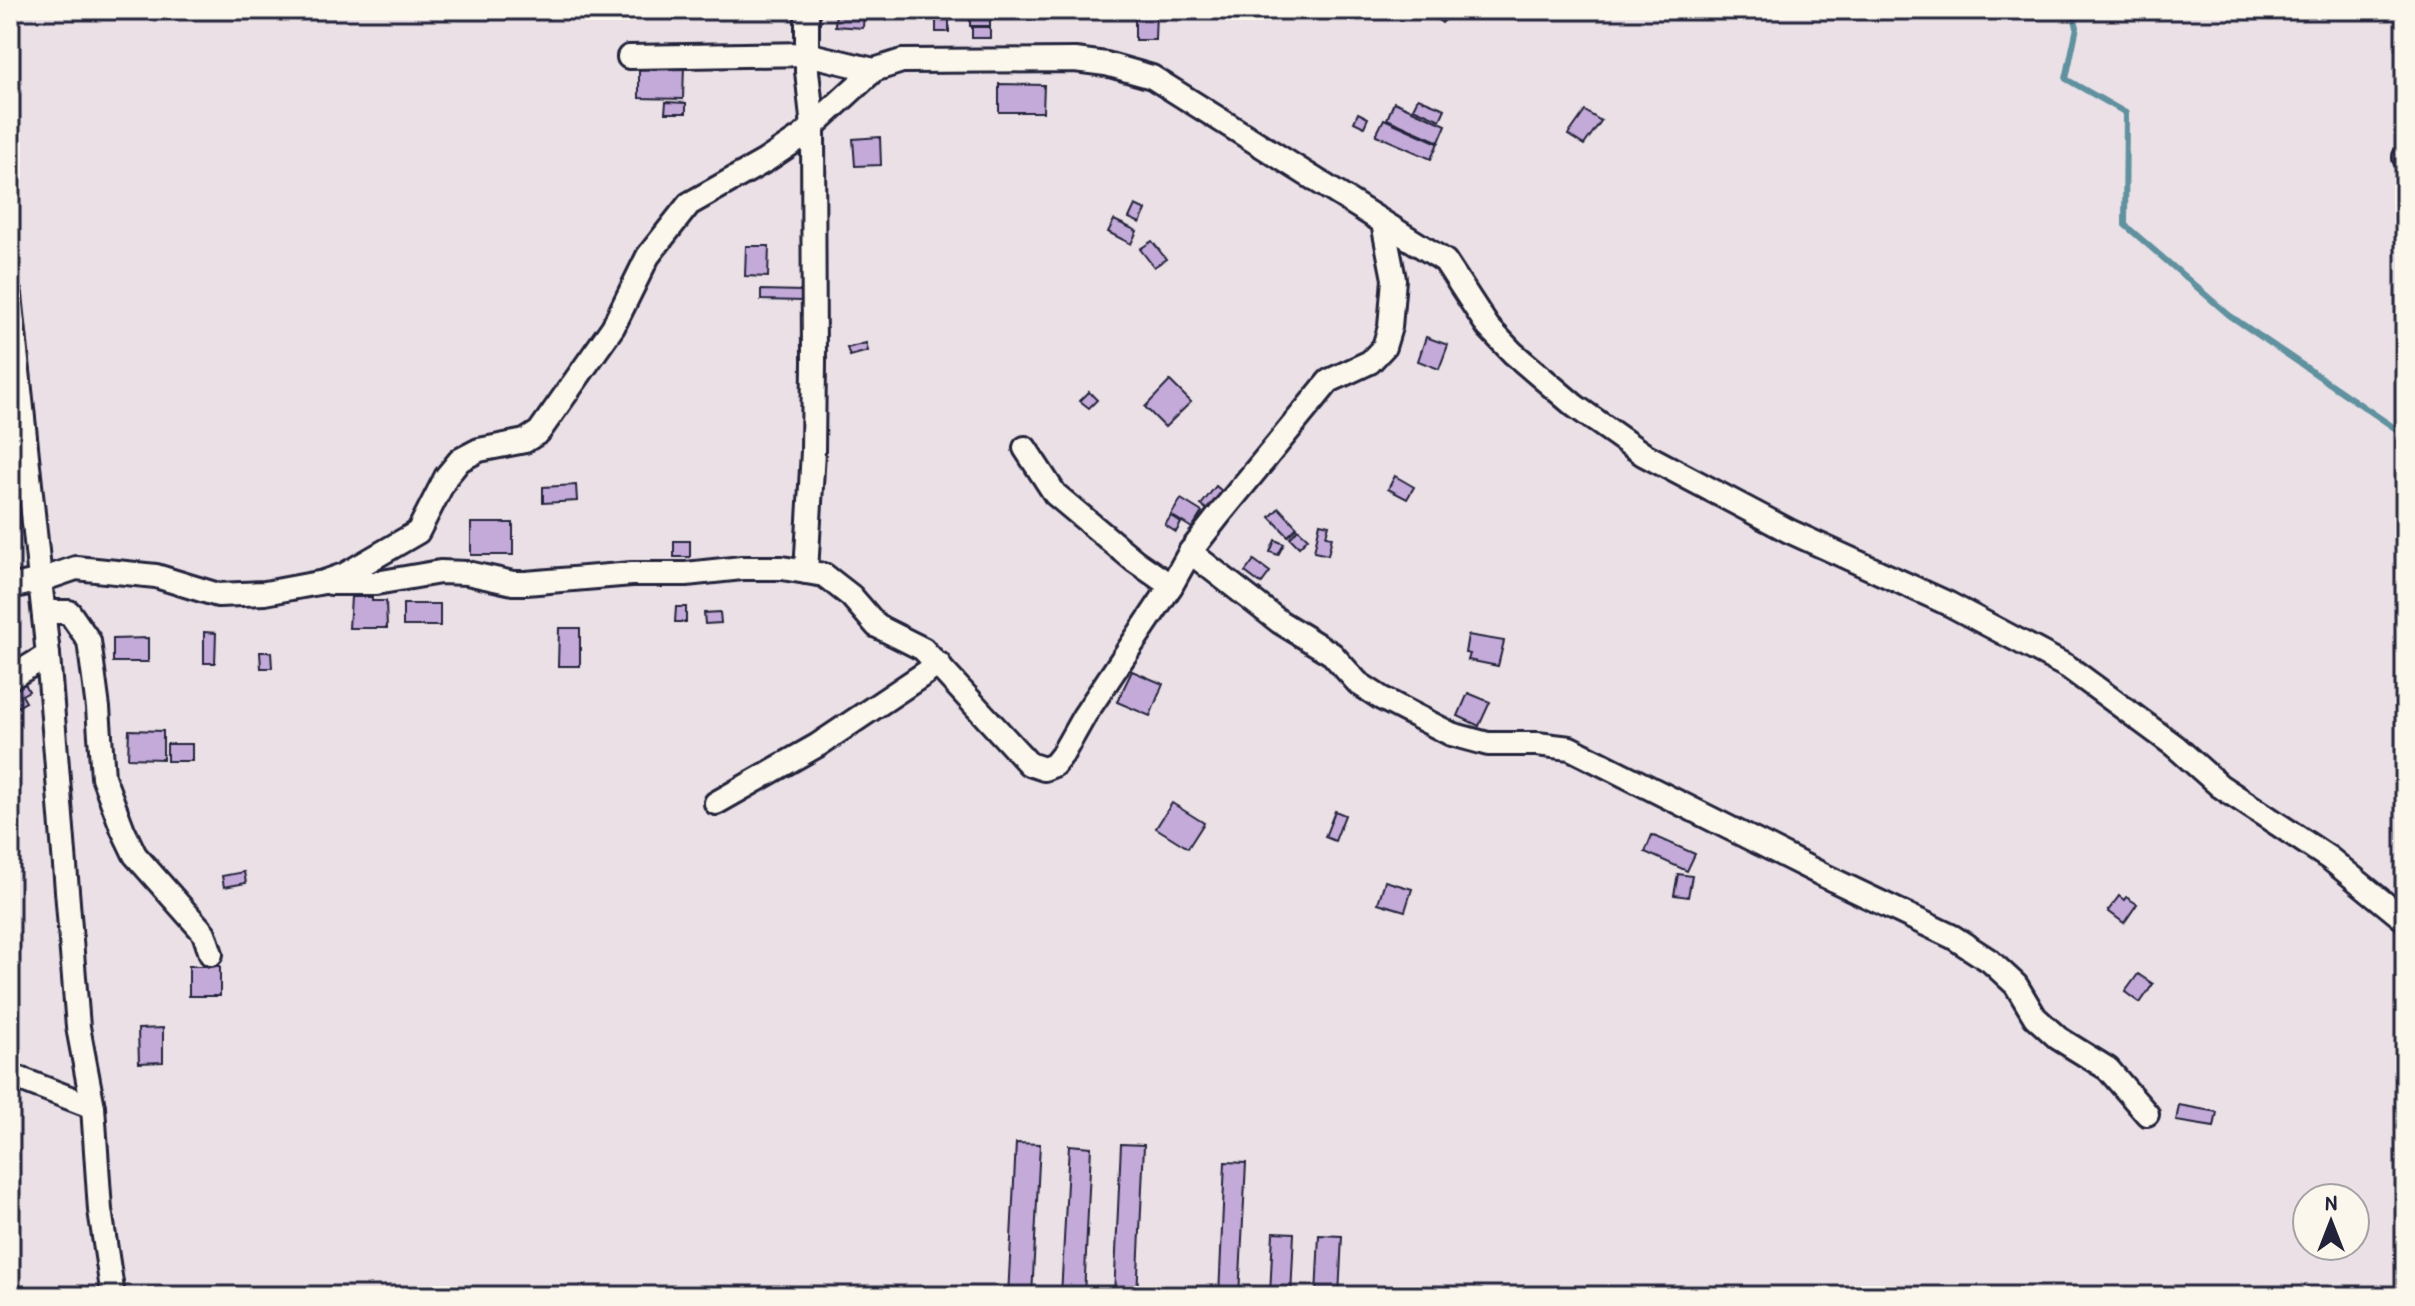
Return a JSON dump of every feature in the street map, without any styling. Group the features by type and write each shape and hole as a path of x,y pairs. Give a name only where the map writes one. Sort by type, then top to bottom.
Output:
{"street":[{"path":"806,572 813,451 813,127 807,10"},
{"path":"629,57 807,54 834,63 874,70"},
{"path":"10,587 76,568 156,576 218,595 265,593 344,575 418,532 446,477 460,460 479,450 525,441 539,432 613,327 648,256 689,204 765,161 813,127 874,70 902,61 1075,60 1106,64 1152,77 1445,261 1488,327 1513,353 1575,406 1643,454 1789,531 1949,604 2068,667 2175,746 2220,786 2329,858 2405,920"},
{"path":"324,582 376,583 440,572 467,573 513,583 742,568 782,568 824,575 851,596 877,626 923,649 1029,764 1044,769 1054,765 1062,755 1190,552 1329,381 1370,362 1384,347 1390,327 1394,279 1383,223"},
{"path":"10,295 48,655 78,1027 93,1107 100,1210 113,1296"},
{"path":"1025,448 1055,494 1135,561 1171,586"},
{"path":"1190,552 1258,606 1332,654 1358,683 1451,734 1488,744 1570,748 1953,937 1990,961 2016,985 2035,1017 2058,1038 2108,1069 2147,1114"},
{"path":"44,612 69,612 89,641 103,777 123,830 135,855 204,933 211,954"},
{"path":"10,678 48,655"},
{"path":"716,803 818,745 939,664"},
{"path":"10,1075 93,1107"}],"building":[{"path":"710,10 734,10 733,18 710,17"},
{"path":"761,10 795,10 795,14 761,14"},
{"path":"836,10 864,10 863,28 835,26"},
{"path":"970,10 990,10 990,26 970,26"},
{"path":"1135,10 1156,10 1155,40 1135,40"},
{"path":"1425,10 1436,10 1447,18 1442,23"},
{"path":"936,16 949,16 949,32 936,32"},
{"path":"972,27 990,27 990,38 972,38"},
{"path":"639,64 684,65 683,99 639,98"},
{"path":"999,84 1044,85 1043,112 999,112"},
{"path":"1418,98 1445,109 1440,120 1413,108"},
{"path":"666,102 686,103 686,113 665,113"},
{"path":"1394,102 1446,125 1439,142 1387,119"},
{"path":"1585,111 1601,121 1584,145 1568,135"},
{"path":"1358,113 1368,118 1364,127 1354,122"},
{"path":"1384,119 1438,143 1431,159 1376,135"},
{"path":"880,137 881,165 855,166 853,139"},
{"path":"1135,205 1146,210 1140,223 1129,218"},
{"path":"1114,220 1137,231 1131,244 1108,232"},
{"path":"1152,241 1166,259 1154,267 1140,249"},
{"path":"746,246 769,246 768,277 745,276"},
{"path":"761,290 803,291 803,301 761,300"},
{"path":"1426,337 1448,345 1439,369 1418,361"},
{"path":"866,343 868,351 850,356 847,348"},
{"path":"1170,381 1191,402 1165,427 1145,407"},
{"path":"1089,392 1097,400 1089,408 1080,401"},
{"path":"1395,476 1414,487 1407,499 1388,489"},
{"path":"576,485 577,501 543,503 543,487"},
{"path":"1216,486 1223,492 1209,511 1201,505"},
{"path":"1181,499 1202,512 1192,528 1171,515"},
{"path":"1279,508 1297,527 1288,536 1270,517"},
{"path":"1171,516 1181,523 1176,532 1165,525"},
{"path":"471,523 513,523 513,555 471,555"},
{"path":"1320,523 1329,525 1326,536 1332,537 1328,555 1314,552"},
{"path":"1298,529 1308,538 1299,547 1290,538"},
{"path":"1275,540 1284,544 1278,555 1270,552"},
{"path":"674,541 690,541 690,557 674,557"},
{"path":"1254,560 1270,572 1261,584 1245,572"},
{"path":"351,597 386,601 387,628 349,628"},
{"path":"403,604 440,604 440,626 403,626"},
{"path":"676,607 686,607 686,622 675,622"},
{"path":"720,612 721,623 705,624 704,613"},
{"path":"559,628 580,628 580,666 558,666"},
{"path":"204,632 216,633 215,663 204,663"},
{"path":"1468,635 1504,641 1498,666 1468,660 1470,654 1465,653"},
{"path":"148,638 148,662 113,662 113,639"},
{"path":"260,652 271,652 272,668 261,668"},
{"path":"1132,671 1163,684 1150,716 1117,702"},
{"path":"21,676 29,691 22,695 26,702 10,711 10,683"},
{"path":"1468,693 1490,702 1479,726 1458,716"},
{"path":"129,730 163,731 163,759 128,758"},
{"path":"167,744 192,744 192,761 167,761"},
{"path":"1172,803 1204,823 1188,848 1156,828"},
{"path":"1335,811 1345,815 1335,841 1325,837"},
{"path":"1652,835 1695,854 1687,871 1645,852"},
{"path":"244,872 246,883 224,887 222,876"},
{"path":"1678,874 1692,876 1688,897 1674,895"},
{"path":"1385,881 1412,889 1405,911 1378,903"},
{"path":"2119,896 2137,904 2124,923 2108,911"},
{"path":"189,966 220,966 220,996 189,996"},
{"path":"2138,974 2153,984 2140,1003 2125,992"},
{"path":"163,1028 163,1062 139,1063 138,1029"},
{"path":"2179,1105 2217,1112 2214,1127 2176,1121"},
{"path":"1016,1143 1040,1144 1032,1296 1008,1296"},
{"path":"1121,1144 1144,1145 1137,1296 1114,1296"},
{"path":"1069,1145 1091,1147 1084,1296 1061,1296"},
{"path":"1225,1162 1246,1163 1239,1296 1219,1296"},
{"path":"1273,1232 1294,1233 1291,1296 1270,1296"},
{"path":"1319,1235 1342,1236 1339,1296 1316,1296"}],"waterway":[{"path":"2072,10 2077,27 2066,79 2126,113 2125,225 2229,315 2405,435"}]}
